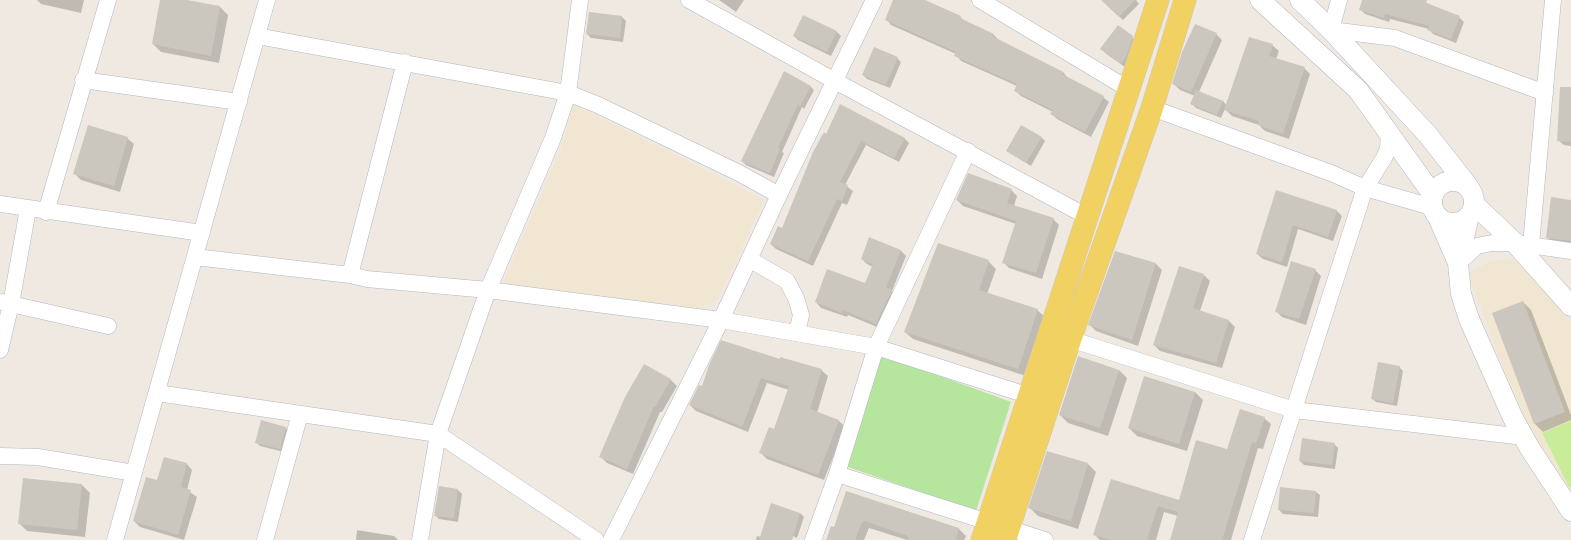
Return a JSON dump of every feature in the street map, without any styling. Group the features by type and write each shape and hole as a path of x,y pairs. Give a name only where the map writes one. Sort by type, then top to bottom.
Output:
{"main road":[{"path":"996,532 1030,396 1060,336 1088,217 1158,0"},
{"path":"996,532 1060,336 1152,108 1185,0"}],"street":[{"path":"46,212 83,80 108,0"},
{"path":"115,540 267,0"},
{"path":"420,540 438,434 488,290 553,138 568,93 580,0"},
{"path":"688,0 1088,217"},
{"path":"611,540 721,320 779,195 874,0"},
{"path":"982,0 1130,90"},
{"path":"1260,0 1358,90 1389,132 1434,206 1447,222 1455,223 1463,221 1470,202"},
{"path":"1300,0 1331,30 1428,135 1470,202 1458,263"},
{"path":"1331,30 1339,0"},
{"path":"1523,244 1545,93 1554,0"},
{"path":"1331,30 1395,38 1545,93"},
{"path":"257,36 568,93 598,105 739,173 779,195"},
{"path":"350,275 405,62"},
{"path":"83,80 239,102"},
{"path":"1152,108 1331,173 1366,188 1434,206"},
{"path":"1252,540 1366,188 1388,149 1389,132"},
{"path":"813,540 837,474 876,347 968,151"},
{"path":"1571,306 1523,244 1470,202 1456,180 1446,182 1436,189 1434,206 1458,263 1462,294 1469,319 1513,418 1571,511"},
{"path":"0,204 46,212 202,233"},
{"path":"0,350 5,303 28,209"},
{"path":"1458,263 1477,246 1492,243 1523,244 1571,251"},
{"path":"195,257 350,275 367,279 488,290 721,320 876,347 1030,396"},
{"path":"749,259 787,281 796,298 801,314 797,333"},
{"path":"5,303 108,326"},
{"path":"1060,336 1294,410 1524,437"},
{"path":"157,393 438,434 596,540"},
{"path":"265,540 300,414"},
{"path":"0,456 38,457 134,473"},
{"path":"837,474 996,532 1045,540"}],"shaded area":[{"path":"574,105 764,200 722,290 715,300 702,308 688,309 503,283 560,151"},
{"path":"1514,259 1571,320 1571,497 1535,439 1504,370 1468,273 1492,261"}],"green space":[{"path":"882,355 1011,402 976,511 845,466"},
{"path":"1571,421 1571,486 1569,487 1542,433"}],"building":[{"path":"160,0 187,0 220,6 211,56 152,44"},
{"path":"893,0 925,0 961,16 960,18 994,34 992,36 1063,72 1062,74 1104,96 1085,132 1050,114 1053,110 1014,91 1017,84 954,56 956,52 885,20"},
{"path":"1101,0 1135,0 1119,17"},
{"path":"1362,0 1427,0 1426,3 1460,16 1451,39 1427,30 1429,26 1385,14 1384,18 1359,10"},
{"path":"589,12 622,16 620,38 586,34"},
{"path":"803,15 837,31 827,52 793,36"},
{"path":"1195,24 1217,33 1191,92 1172,84 1182,52"},
{"path":"1118,25 1133,36 1126,57 1121,64 1100,49"},
{"path":"1249,37 1273,44 1269,56 1305,67 1283,134 1258,125 1259,121 1224,110"},
{"path":"874,47 898,57 886,85 862,75"},
{"path":"784,71 811,86 800,106 798,104 778,148 780,148 770,173 741,161"},
{"path":"1560,87 1571,87 1571,142 1557,141"},
{"path":"1196,90 1223,101 1217,115 1190,104"},
{"path":"840,104 905,138 894,158 861,141 840,182 848,185 842,201 837,199 808,261 770,244 778,226 782,228 813,152 824,132 826,134"},
{"path":"88,125 128,137 114,186 73,174"},
{"path":"1021,125 1042,137 1026,163 1006,151"},
{"path":"968,173 1012,189 1007,203 1054,218 1036,273 1002,263 1016,221 956,200"},
{"path":"1276,190 1337,210 1328,237 1293,225 1282,262 1256,254"},
{"path":"1551,197 1571,200 1571,241 1546,238"},
{"path":"869,237 901,250 886,287 892,290 876,324 843,310 842,313 815,302 827,269 865,283 873,264 861,259"},
{"path":"938,243 989,260 979,290 1038,309 1018,369 904,332"},
{"path":"1115,251 1156,263 1132,340 1088,325"},
{"path":"1291,261 1316,269 1299,319 1275,312"},
{"path":"1179,266 1204,274 1193,308 1229,320 1216,363 1153,345"},
{"path":"1523,301 1565,412 1534,424 1492,313"},
{"path":"721,340 780,359 780,357 822,369 810,409 839,420 818,475 759,453 769,427 774,429 789,386 761,378 742,427 689,405 699,385 702,386 709,365"},
{"path":"1078,356 1119,370 1100,428 1059,415"},
{"path":"1378,362 1400,366 1393,403 1371,399"},
{"path":"644,364 671,379 655,407 654,406 627,469 599,457 625,397"},
{"path":"1144,376 1195,392 1179,444 1128,428"},
{"path":"1240,409 1265,417 1256,443 1252,442 1222,540 1170,540 1178,512 1158,506 1147,540 1111,540 1093,535 1111,479 1179,500 1196,440 1227,449"},
{"path":"261,420 286,427 280,449 255,443"},
{"path":"1302,438 1335,443 1332,465 1299,461"},
{"path":"1047,451 1088,463 1071,521 1028,508"},
{"path":"164,457 187,463 181,487 191,490 178,535 133,521 146,477 157,480"},
{"path":"23,478 82,484 77,530 18,524"},
{"path":"439,486 458,489 454,518 434,516"},
{"path":"1280,487 1316,491 1314,513 1278,510"},
{"path":"846,491 959,528 956,540 907,540 908,536 865,521 862,522 855,540 826,540 831,526 834,527"},
{"path":"771,503 800,513 792,540 759,540"}]}
